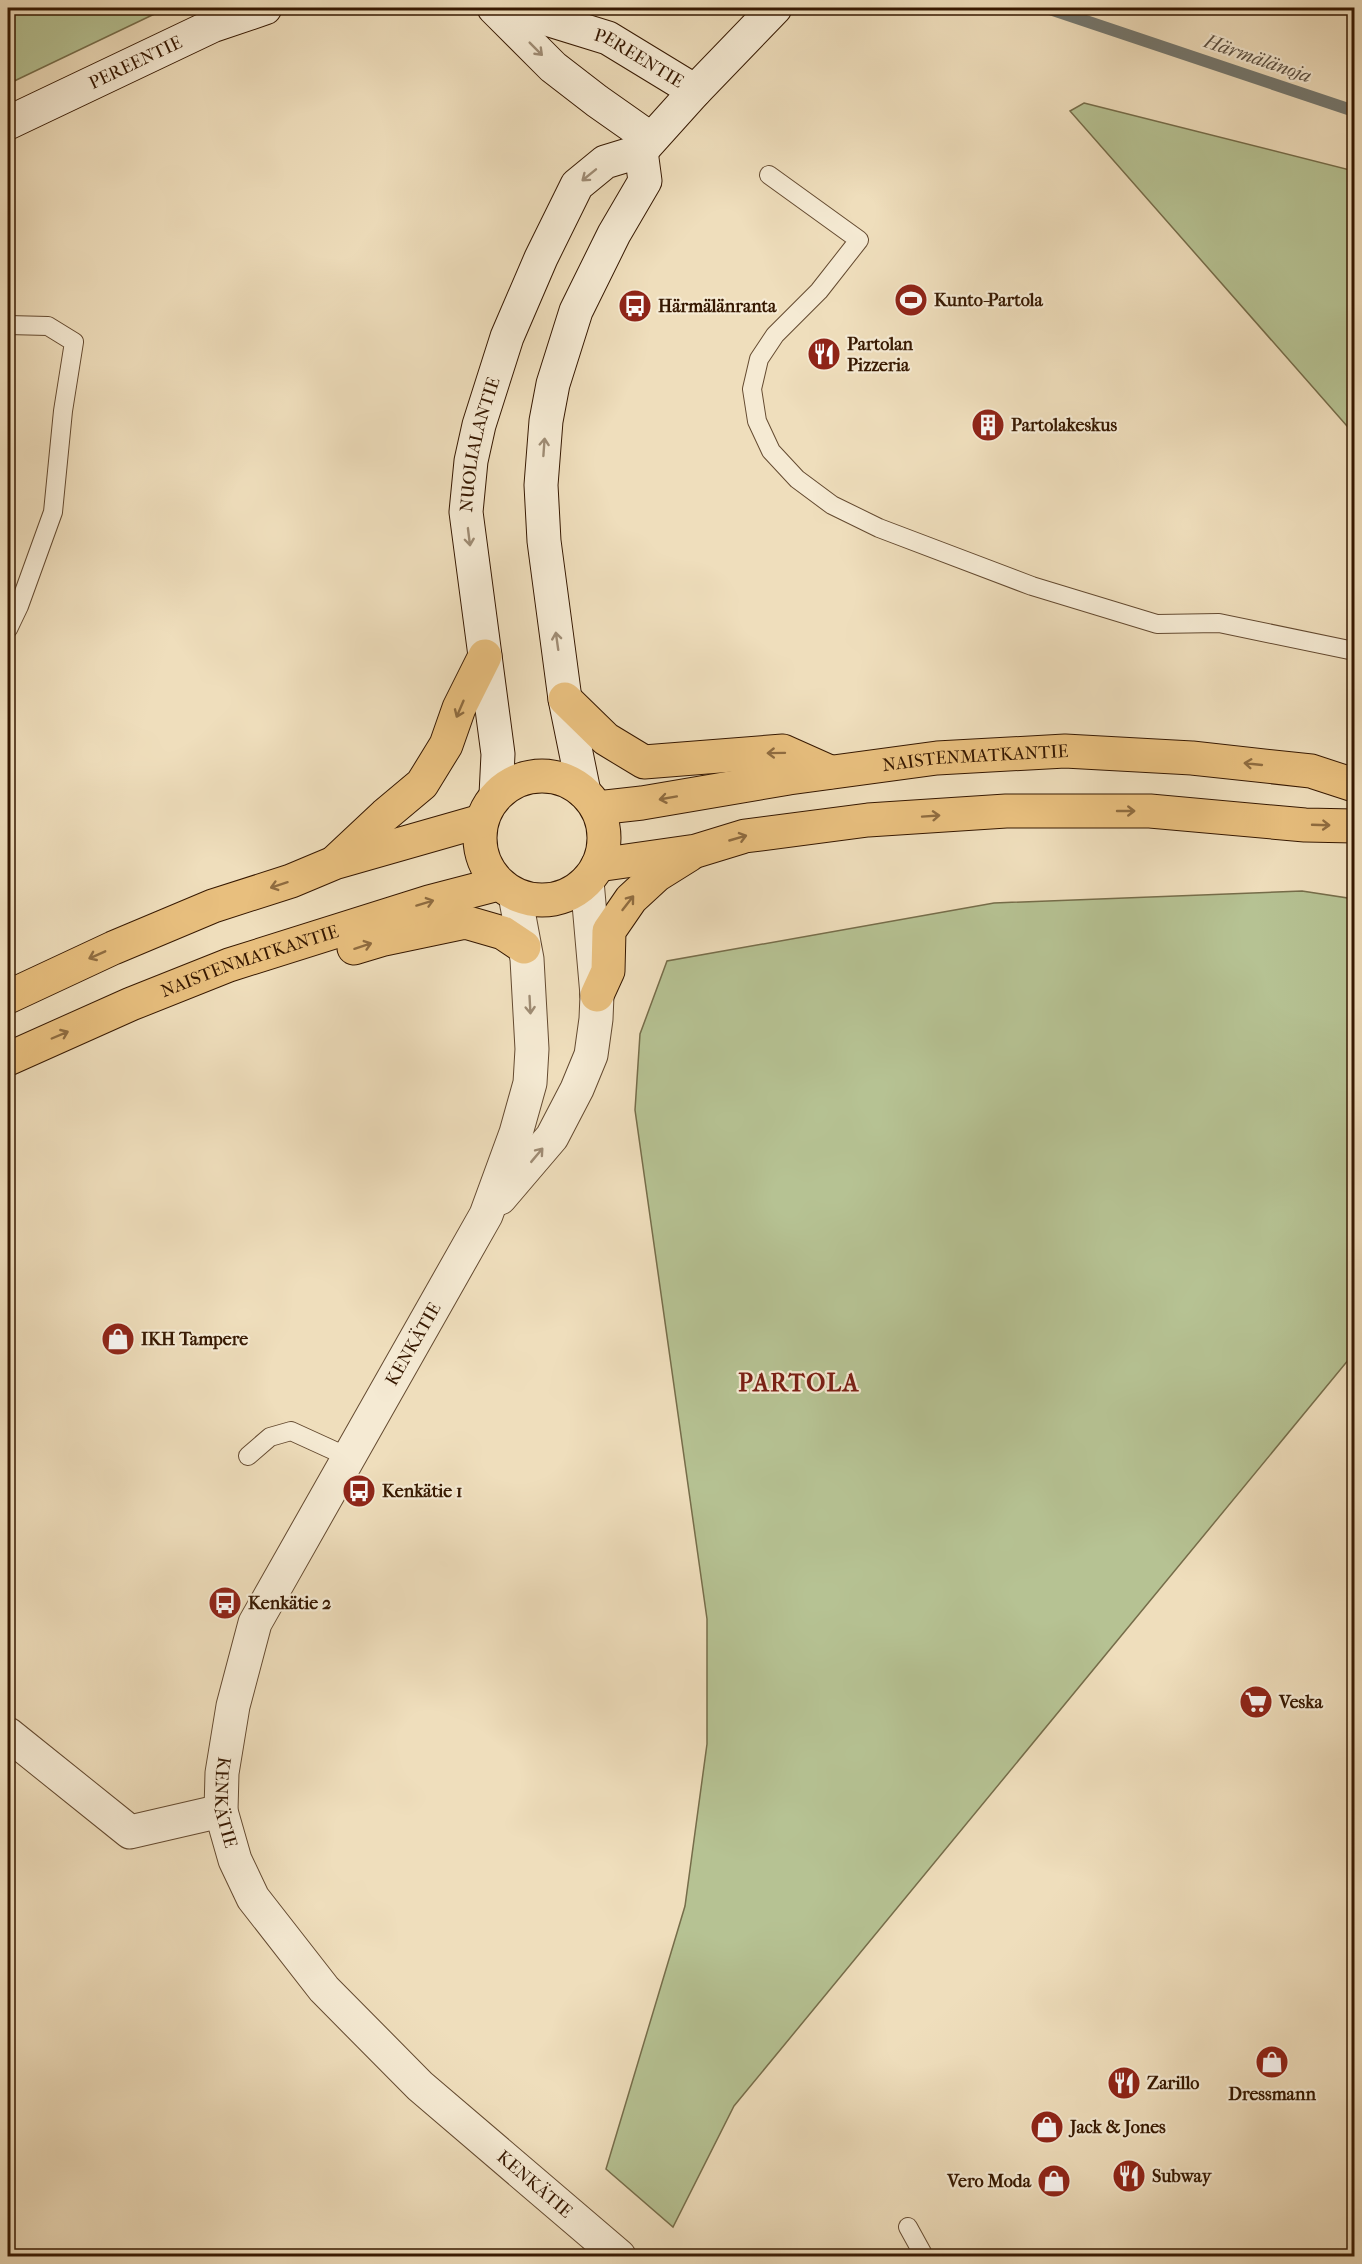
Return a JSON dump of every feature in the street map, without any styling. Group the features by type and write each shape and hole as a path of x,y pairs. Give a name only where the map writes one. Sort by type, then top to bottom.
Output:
{"main road":[{"path":"333,863 422,784 446,745 459,708 485,656"},
{"path":"565,699 606,739 644,762 783,751 830,772"},
{"name":"NAISTENMATKANTIE","path":"591,800 642,803 830,772 937,758 1065,751 1192,758 1311,771 1354,785"},
{"path":"8,997 113,948 203,910 291,881 333,863 489,808 512,782 531,776 550,776 569,781 591,800 603,826 604,846 593,873 571,893 553,900 533,900 506,889 487,868 480,849 489,808"},
{"path":"593,873 696,851 745,836 868,820 1006,811 1150,811 1305,825 1354,826"},
{"path":"597,995 608,971 609,931 631,899 657,875 696,851"},
{"name":"NAISTENMATKANTIE","path":"8,1059 229,965 429,902 506,889"},
{"path":"229,965 258,980 384,939 465,922 503,933 525,947"}],"street":[{"name":"PEREENTIE","path":"8,123 212,26 265,8"},
{"path":"495,8 553,67 597,101 646,145"},
{"name":"PEREENTIE","path":"511,8 608,38 695,91"},
{"path":"591,800 565,699 544,541 541,485 546,421 553,384 576,311 614,234 645,181 646,145 772,10"},
{"name":"NUOLIALANTIE","path":"489,808 498,754 466,512 471,461 479,425 507,337 541,258 577,185 605,162 646,145"},
{"name":"KENKÄTIE","path":"486,1215 552,1137 577,1089 591,1055 597,995 593,873"},
{"name":"KENKÄTIE","path":"506,889 525,947 532,1049 530,1083 516,1133 486,1215 255,1623 233,1706 222,1773 221,1811 235,1860 253,1898 324,1989 420,2085 620,2256"},
{"path":"8,1734 130,1832 221,1811"}],"lane":[{"path":"769,176 859,240 819,291 775,336 759,359 752,389 757,421 771,451 797,479 831,505 879,528 1032,586 1157,624 1219,623 1354,651"},
{"path":"8,325 48,326 74,342 63,411 53,512 19,606 8,629"},
{"path":"248,1456 270,1437 291,1431 348,1457"},
{"path":"908,2227 924,2256"}],"green space":[{"path":"8,8 167,8 8,84"},
{"path":"1084,103 1354,171 1354,434 1070,111"},
{"path":"1302,891 1354,899 1354,1353 734,2106 673,2227 606,2169 685,1906 707,1744 707,1619 635,1110 640,1034 667,961 994,903"}],"waterway":[{"name":"Härmälänoja","path":"1047,8 1354,111"}],"place":[{"name":"Kunto-Partola","path":"911,300"},
{"name":"Härmälänranta","path":"635,306"},
{"name":"Partolan Pizzeria","path":"824,354"},
{"name":"Partolakeskus","path":"988,425"},
{"name":"IKH Tampere","path":"118,1339"},
{"name":"Kenkätie 1","path":"359,1491"},
{"name":"Kenkätie 2","path":"225,1603"},
{"name":"Veska","path":"1256,1702"},
{"name":"Dressmann","path":"1272,2062"},
{"name":"Zarillo","path":"1124,2083"},
{"name":"Jack & Jones","path":"1047,2127"},
{"name":"Subway","path":"1129,2176"},
{"name":"Vero Moda","path":"1054,2181"}],"district":[{"name":"PARTOLA","path":"799,1383"}]}
